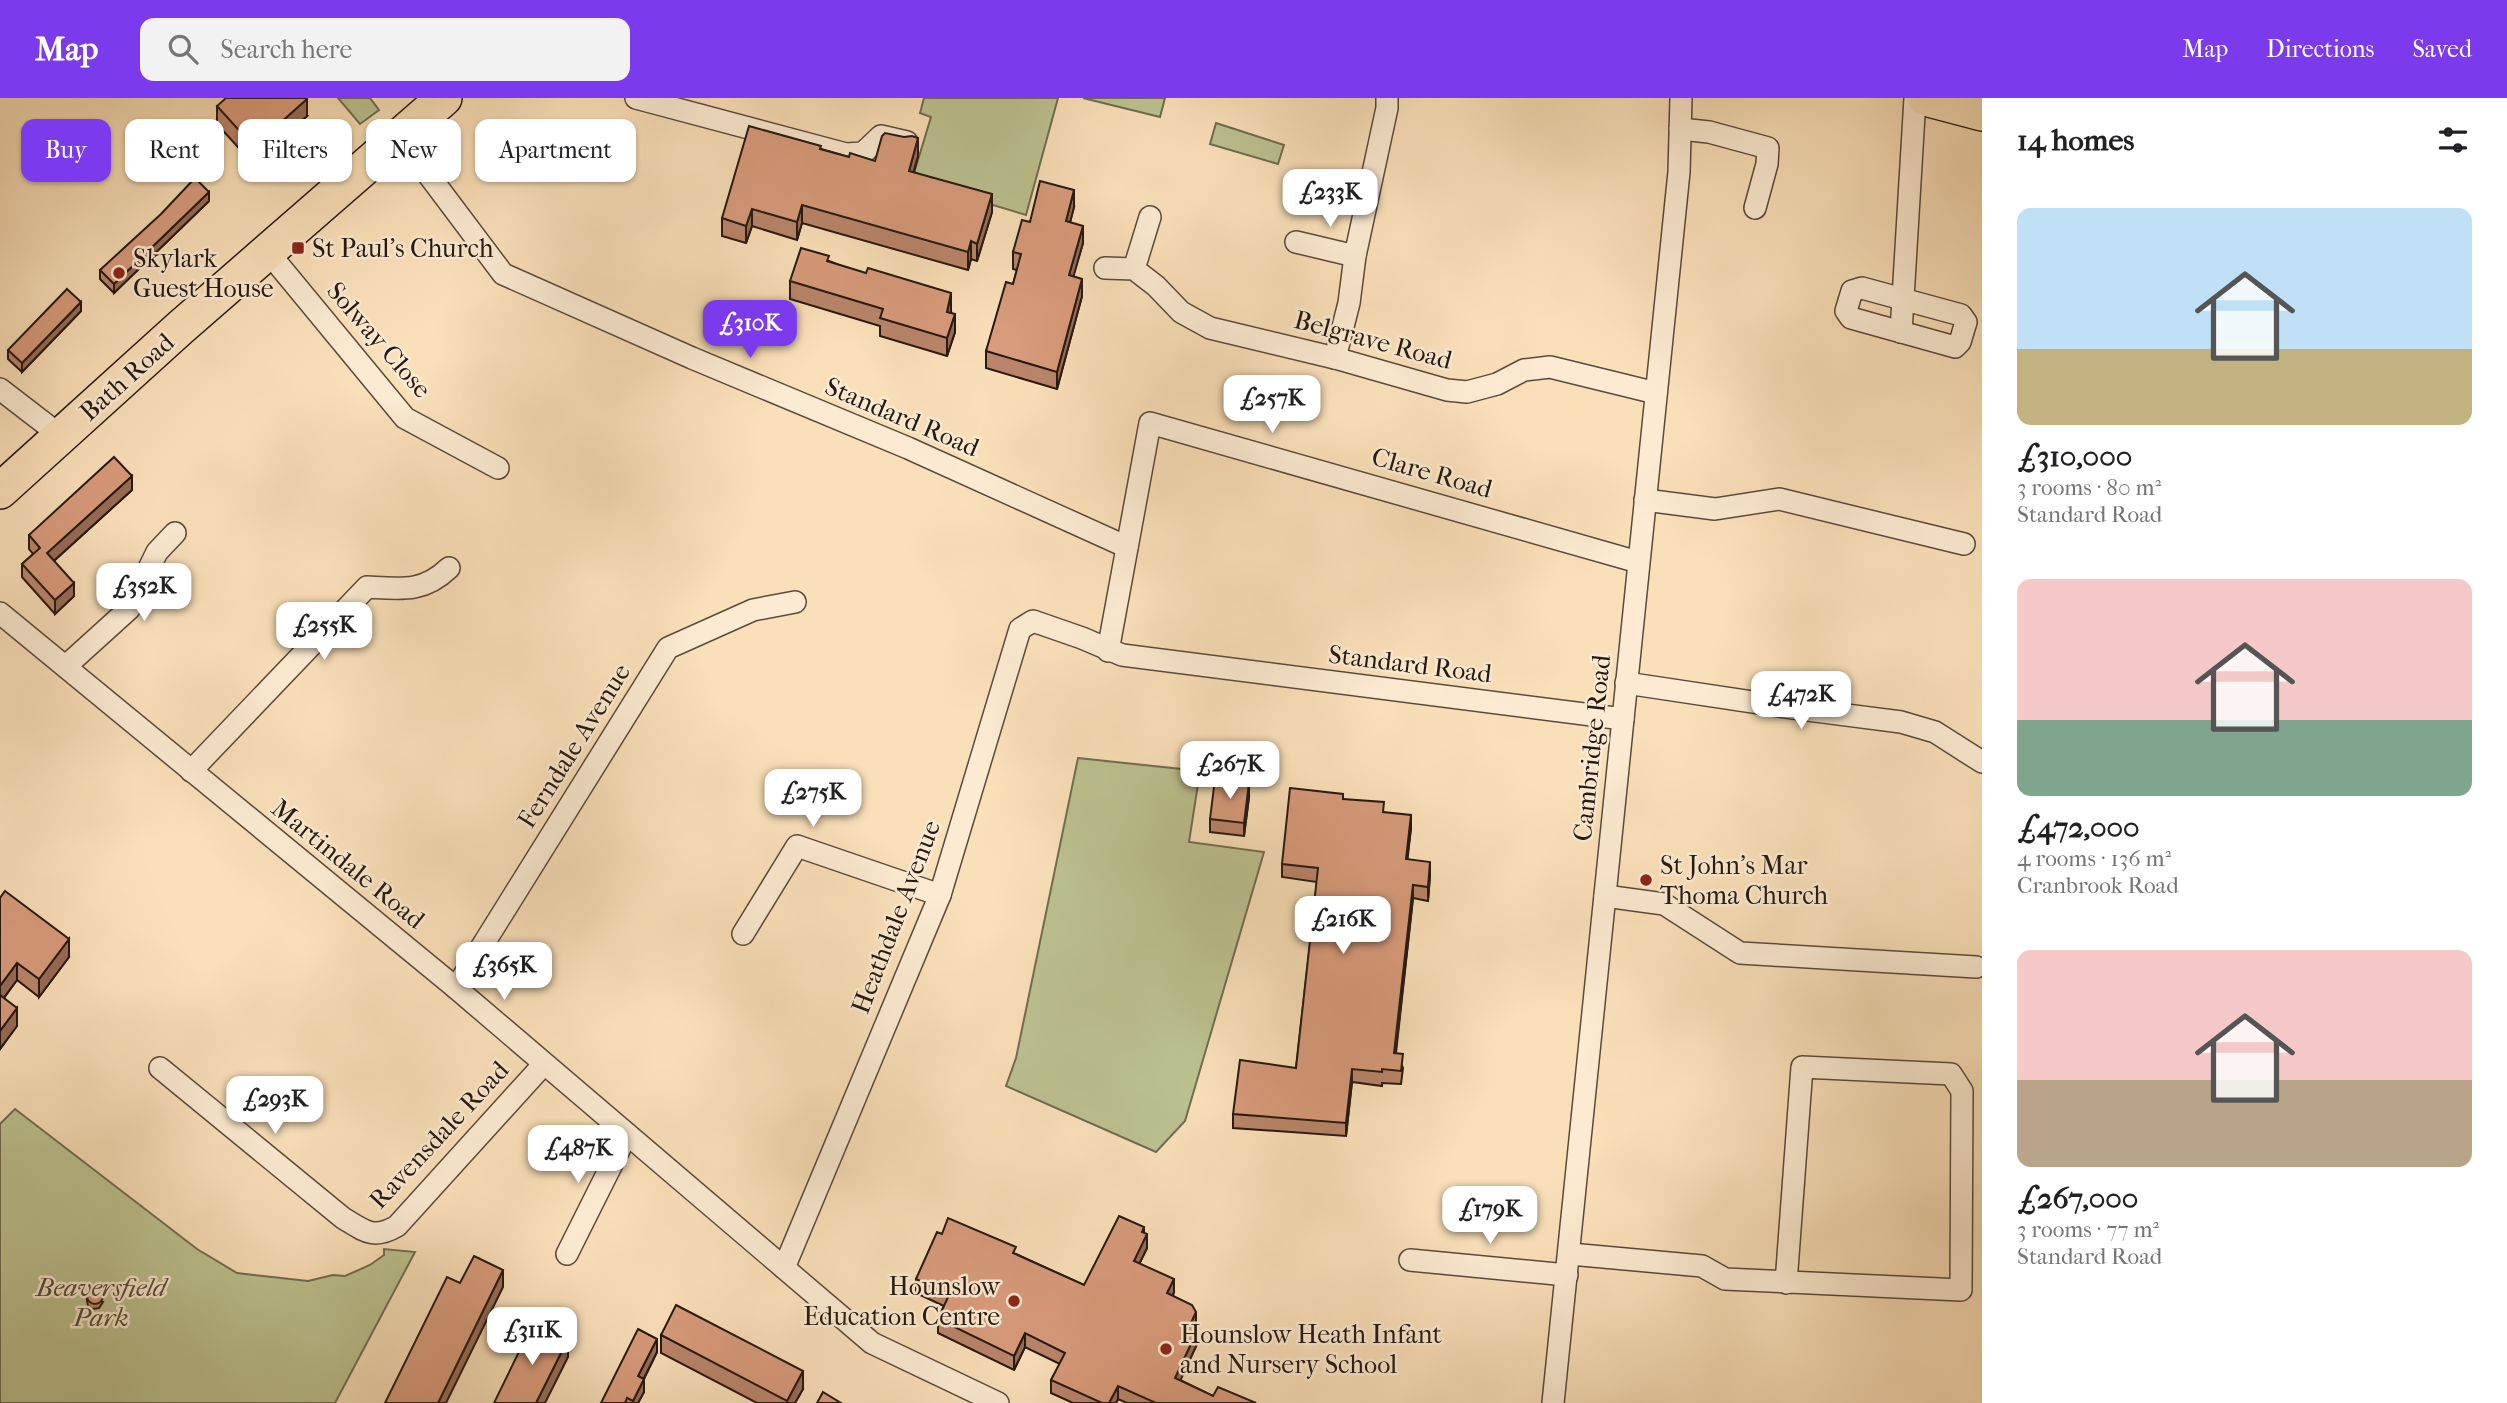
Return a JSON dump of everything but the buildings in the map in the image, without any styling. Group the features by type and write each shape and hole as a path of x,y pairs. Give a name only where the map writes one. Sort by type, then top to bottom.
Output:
{"main road":[{"name":"Bath Road","path":"420,119 443,98"},
{"path":"1925,98 1982,113"},
{"name":"Bath Road","path":"0,491 366,166"}],"street":[{"path":"636,98 664,107 710,107 846,154 863,153 881,136 907,142"},
{"path":"1335,358 1349,303 1355,256 1387,98"},
{"name":"Cambridge Road","path":"1553,1403 1679,172 1681,98"},
{"path":"1901,332 1915,98"},
{"path":"1680,128 1709,132 1768,148 1767,164 1755,208"},
{"name":"Standard Road","path":"433,182 503,274 692,358 908,448 1128,547"},
{"path":"1105,268 1134,269 1150,217"},
{"path":"1296,242 1355,256"},
{"name":"Solway Close","path":"268,251 405,418 498,468"},
{"name":"Belgrave Road","path":"1134,269 1156,286 1181,312 1210,328 1335,358 1447,390 1466,392 1497,384 1524,370 1550,367 1656,393"},
{"path":"1862,288 1903,299 1961,315 1966,322 1960,342 1955,347 1851,318 1846,310 1852,291 1862,288"},
{"path":"0,389 61,436"},
{"name":"Clare Road","path":"1108,651 1150,423 1638,562"},
{"path":"1645,500 1715,509 1779,499 1964,544"},
{"path":"66,666 129,608 157,552 175,533"},
{"path":"191,771 367,587 405,589 435,582 449,568"},
{"name":"Ferndale Avenue","path":"456,988 668,648 753,610 795,602"},
{"name":"Martindale Road","path":"0,613 456,988 872,1343 998,1403"},
{"name":"Heathdale Avenue","path":"783,1268 940,895 1020,629 1033,621 1082,638 1108,651"},
{"name":"Standard Road","path":"1108,651 1122,656 1623,719"},
{"path":"1626,683 1901,722 1935,732 1982,762"},
{"path":"743,934 797,846 940,895"},
{"path":"1605,896 1664,904 1740,953 1976,967"},
{"name":"Ravensdale Road","path":"160,1068 343,1218 370,1234 384,1233 397,1226 544,1064"},
{"path":"1410,1260 1702,1266 1725,1279 1786,1283 1961,1290 1962,1091 1951,1074 1801,1067 1786,1283"},
{"path":"567,1254 627,1134"}],"green space":[{"path":"338,98 370,98 379,110 360,124"},
{"path":"924,98 1058,98 1026,215 993,205 991,209 911,183 931,117 920,113"},
{"path":"1083,98 1165,98 1160,117"},
{"path":"1216,123 1284,145 1278,164 1210,144"},
{"path":"1078,758 1200,771 1189,842 1264,852 1185,1121 1156,1152 1006,1086 1016,1058"},
{"name":"Beaversfield Park","path":"15,1109 197,1249 237,1273 308,1281 333,1275 345,1276 370,1265 384,1255 384,1249 415,1252 335,1403 0,1403 0,1124"}],"place":[{"name":"St Paul's Church","path":"298,248"},
{"name":"Skylark Guest House","path":"119,273"},
{"name":"St John's Mar Thoma Church","path":"1646,880"},
{"name":"Hounslow Education Centre","path":"1014,1301"},
{"name":"Hounslow Heath Infant and Nursery School","path":"1166,1349"}]}
